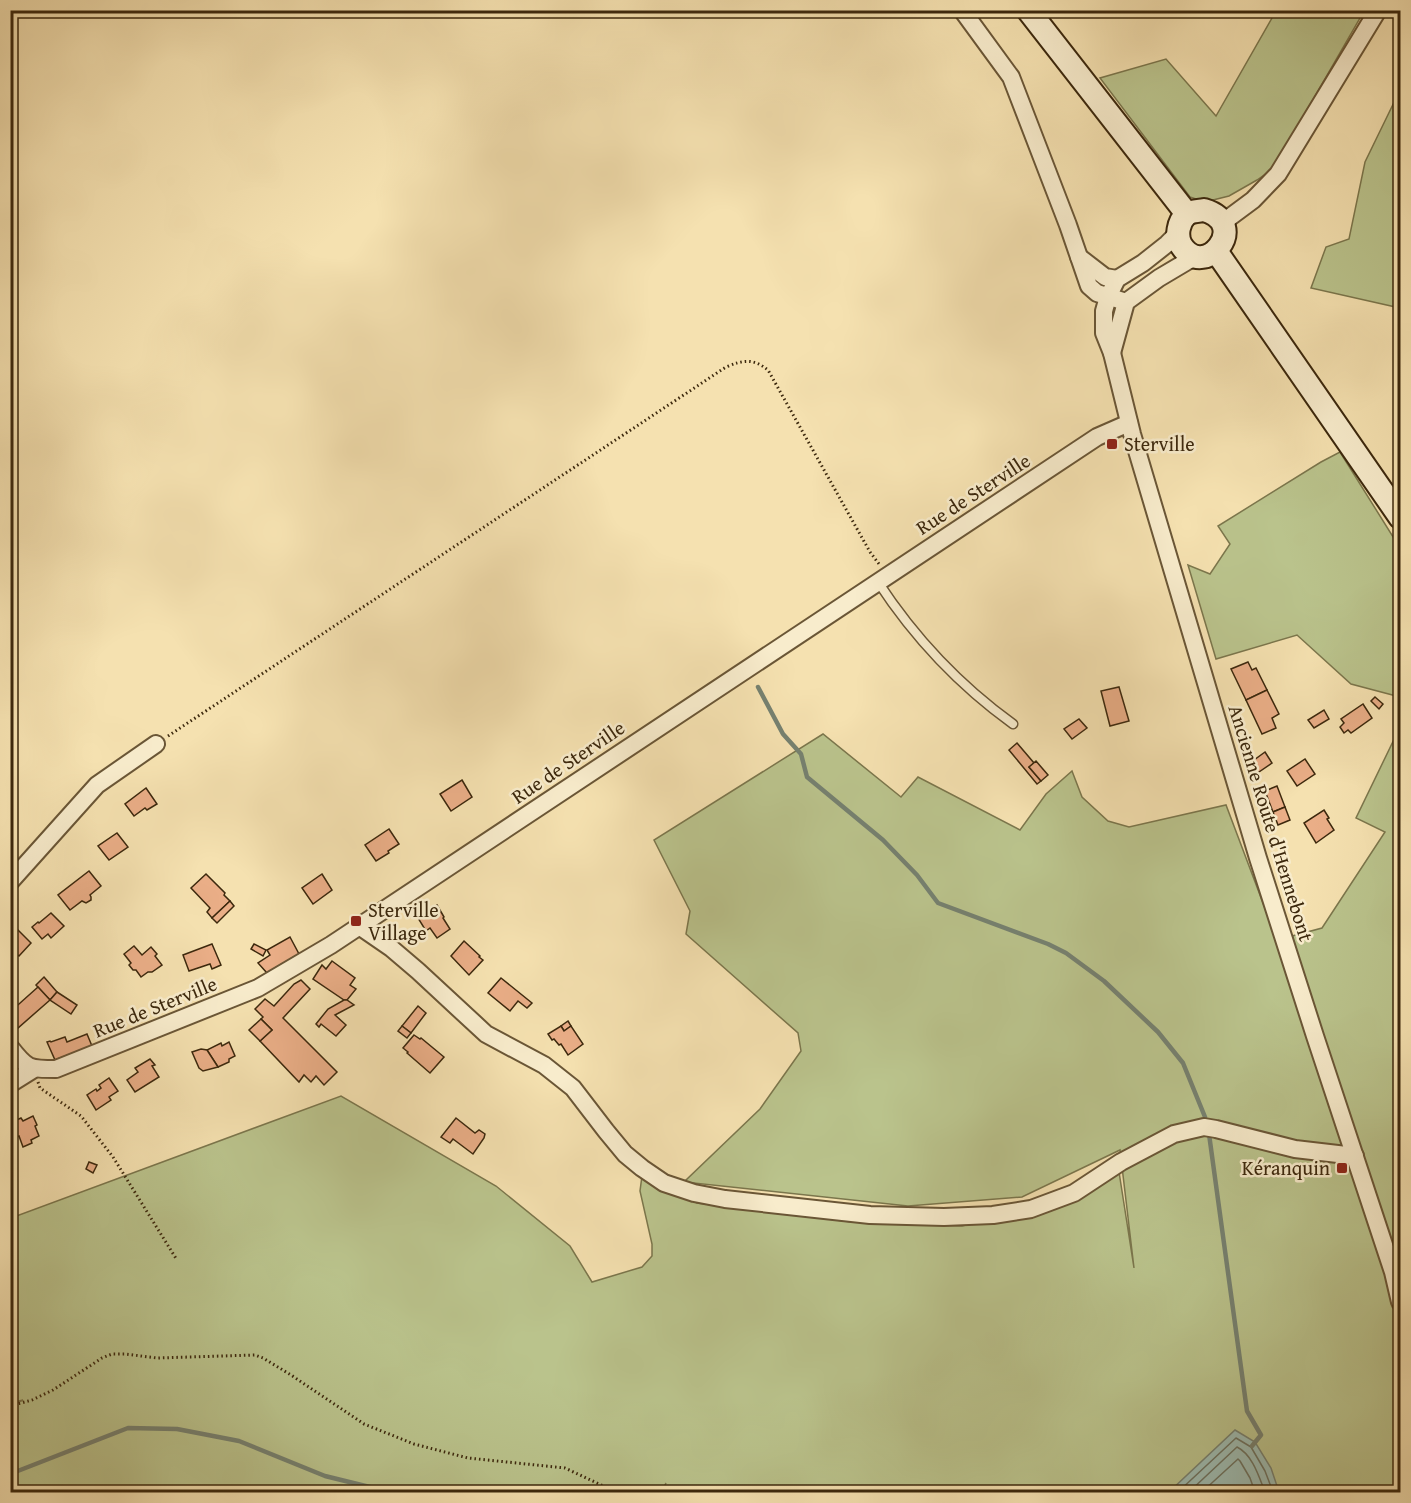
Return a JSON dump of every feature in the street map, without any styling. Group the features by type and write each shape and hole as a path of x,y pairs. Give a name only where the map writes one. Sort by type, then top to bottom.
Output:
{"main road":[{"path":"1028,10 1183,223"},
{"path":"1204,210 1211,212 1222,223 1224,238 1221,245 1206,254 1188,252 1182,247 1179,240 1183,223 1204,210"},
{"path":"1206,254 1401,517"}],"street":[{"path":"963,10 1011,77 1089,286 1097,293 1126,302"},
{"path":"1222,223 1253,200 1278,174 1378,10"},
{"path":"1078,257 1106,277 1117,279 1143,264 1167,244 1183,223"},
{"path":"1112,353 1126,302 1159,278 1206,254"},
{"name":"Ancienne Route d'Hennebont","path":"1117,279 1104,311 1104,333 1112,353 1129,423 1258,858 1401,1302"},
{"name":"Rue de Sterville","path":"34,1069 56,1069 258,988 331,945 1097,437 1129,423"},
{"path":"10,882 97,784 156,744"},
{"path":"359,926 400,956 486,1034 544,1065 573,1088 625,1154 642,1168 664,1183 694,1193 725,1199 870,1215 944,1217 993,1215 1031,1209 1074,1194 1121,1162 1174,1134 1204,1127 1295,1149 1354,1156"},
{"path":"10,1047 22,1062 34,1069 10,1083"}],"lane":[{"path":"883,578 886,595 936,657 962,684 1013,724"}],"path":[{"path":"156,744 726,367 744,361 760,364 768,370 883,578"},
{"path":"34,1069 40,1088 81,1116 113,1157 177,1260"},
{"path":"10,1406 32,1400 53,1390 112,1354 157,1358 255,1355 291,1375 364,1424 414,1444 468,1458 565,1468 616,1492"}],"green space":[{"path":"1276,11 1364,11 1273,169 1229,196 1205,202 1190,197 1100,78 1166,59 1216,116"},
{"path":"1400,90 1400,308 1311,288 1326,247 1349,239 1365,162"},
{"path":"1340,452 1400,548 1400,697 1351,684 1297,635 1216,659 1188,565 1210,574 1230,544 1218,526"},
{"path":"1400,727 1400,1492 662,1492 666,1483 661,1492 11,1492 11,1406 23,1400 11,1403 11,1218 341,1096 496,1186 570,1246 592,1282 642,1267 652,1256 652,1244 640,1191 642,1176 697,1203 852,1222 962,1226 1073,1200 1119,1172 1134,1268 1120,1150 1022,1197 908,1206 684,1182 760,1109 801,1051 798,1033 686,934 690,911 654,840 823,734 901,797 918,777 1020,830 1046,794 1072,771 1082,797 1108,821 1129,827 1226,805 1277,940 1322,928 1385,832 1356,818"}],"water":[{"path":"1235,1430 1255,1442 1271,1468 1278,1489 1289,1492 1169,1492"}],"building":[{"path":"1248,662 1252,670 1256,668 1267,690 1246,700 1231,669"},
{"path":"1119,687 1129,721 1110,726 1101,691"},
{"path":"1267,690 1279,714 1272,718 1276,728 1262,734 1246,700"},
{"path":"1375,697 1383,704 1379,709 1371,701"},
{"path":"1363,704 1372,718 1351,733 1348,730 1344,733 1340,727 1344,723 1341,719"},
{"path":"1324,710 1329,719 1314,728 1308,720"},
{"path":"1079,719 1087,728 1072,739 1064,729"},
{"path":"1017,743 1034,763 1029,767 1041,781 1037,784 1009,750"},
{"path":"1265,752 1272,763 1256,774 1250,763"},
{"path":"1305,759 1315,774 1297,786 1287,771"},
{"path":"1036,761 1048,775 1041,781 1029,767"},
{"path":"462,780 472,797 451,811 440,794"},
{"path":"1277,786 1285,807 1273,812 1265,791"},
{"path":"146,788 157,804 147,810 145,808 134,816 125,804"},
{"path":"1285,807 1290,820 1278,825 1273,812"},
{"path":"1324,810 1334,830 1316,843 1304,823"},
{"path":"389,829 399,844 376,861 365,845"},
{"path":"117,833 128,847 109,860 98,846"},
{"path":"89,871 101,886 90,895 91,900 86,903 82,901 70,910 58,895"},
{"path":"206,874 230,901 212,918 207,912 210,908 191,888"},
{"path":"322,874 332,890 313,904 302,888"},
{"path":"230,901 234,906 217,923 212,918"},
{"path":"437,905 450,929 437,938 430,928 426,931 418,918"},
{"path":"51,913 64,926 51,938 48,934 42,939 32,927"},
{"path":"14,926 31,943 19,956 10,949 10,930"},
{"path":"290,937 299,954 267,973 258,963 270,955 267,950"},
{"path":"464,941 483,960 469,975 451,956"},
{"path":"212,944 221,965 212,969 210,964 189,971 183,955"},
{"path":"254,944 266,950 263,956 251,949"},
{"path":"134,946 142,955 151,947 162,965 141,977 129,965 131,963 124,954"},
{"path":"332,961 355,978 350,985 356,989 347,1000 313,979 322,965 326,969"},
{"path":"44,977 57,992 50,1000 36,985"},
{"path":"501,978 532,1003 527,1008 518,1001 510,1011 488,993"},
{"path":"301,980 310,989 283,1018 337,1072 324,1085 316,1076 311,1082 304,1075 299,1082 260,1041 272,1030 255,1009 265,999 274,1006 294,984"},
{"path":"38,987 50,1000 10,1035 10,1012"},
{"path":"57,992 77,1005 71,1014 50,1000"},
{"path":"344,1000 354,1005 335,1015 346,1025 336,1036 321,1024 319,1027 316,1024 328,1009"},
{"path":"418,1006 426,1013 411,1033 402,1026"},
{"path":"261,1019 272,1030 260,1041 249,1030"},
{"path":"568,1021 571,1026 564,1031 561,1026"},
{"path":"402,1026 411,1033 407,1038 398,1031"},
{"path":"561,1026 564,1031 571,1026 583,1044 568,1055 561,1044 552,1040 548,1034"},
{"path":"87,1034 92,1046 55,1060 47,1042 65,1037 67,1042"},
{"path":"414,1035 444,1057 430,1073 403,1048"},
{"path":"229,1042 235,1056 218,1067 207,1050"},
{"path":"207,1050 218,1067 203,1071 199,1068 192,1052"},
{"path":"150,1059 159,1077 135,1092 127,1080 138,1072 135,1068"},
{"path":"109,1078 118,1091 109,1097 111,1100 96,1110 87,1095 101,1088 99,1085"},
{"path":"33,1116 39,1136 31,1140 32,1143 23,1147 19,1136 11,1139 10,1123 21,1118 23,1121"},
{"path":"456,1118 475,1133 479,1130 485,1134 473,1154 453,1139 450,1143 441,1137"},
{"path":"89,1162 97,1165 93,1173 86,1169"}],"waterway":[{"path":"758,687 783,734 801,754 807,777 883,840 917,875 938,903 1048,944 1066,953 1104,981 1158,1032 1183,1063 1205,1117"},
{"path":"1209,1134 1247,1411 1261,1435 1252,1446"},
{"path":"10,1474 128,1428 177,1429 239,1441 325,1476 390,1492"}],"place":[{"name":"Sterville","path":"1112,444"},
{"name":"Sterville Village","path":"356,921"},
{"name":"Kéranquin","path":"1342,1168"}]}
